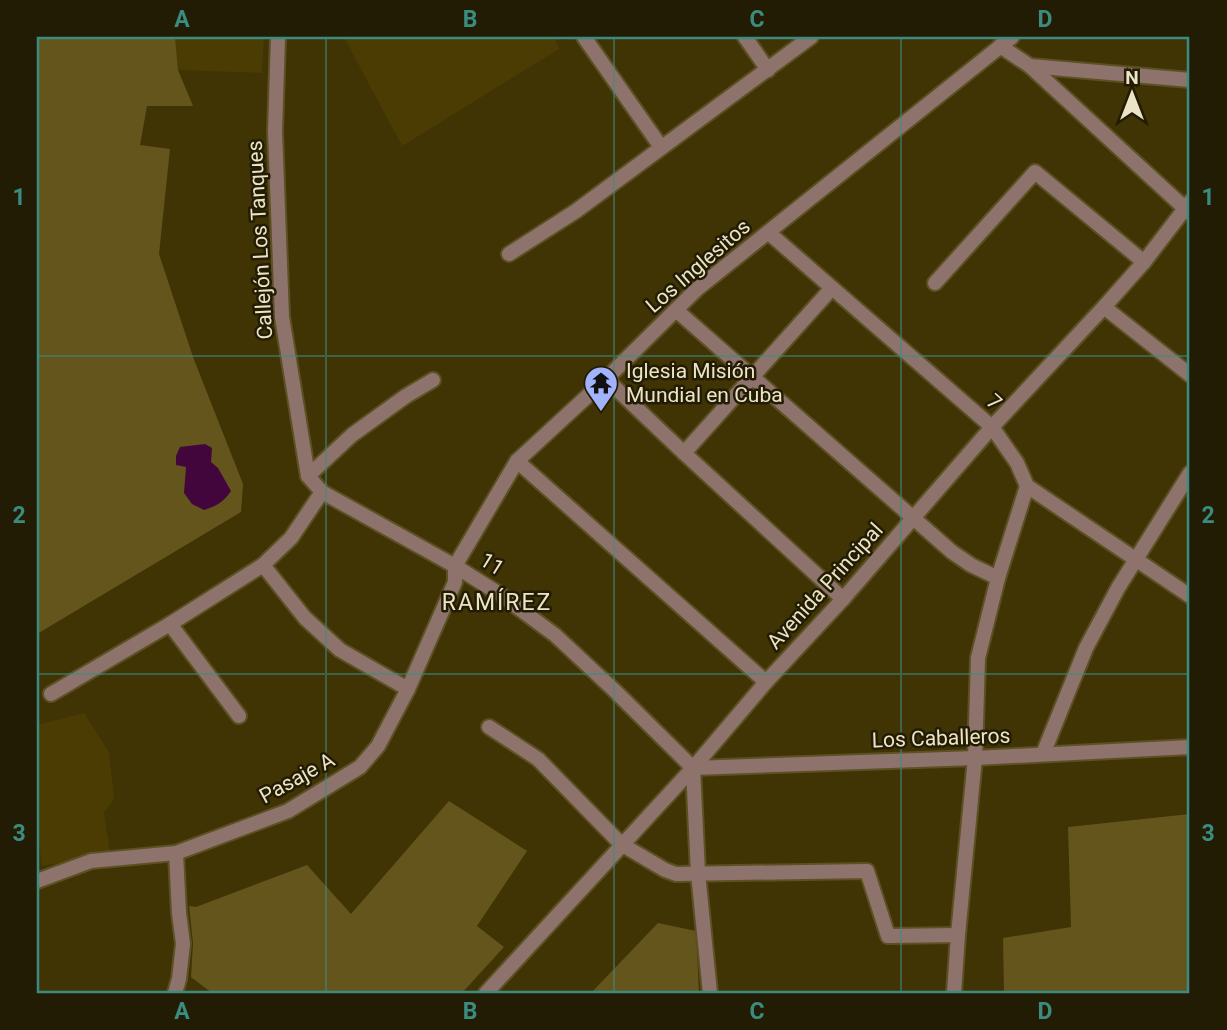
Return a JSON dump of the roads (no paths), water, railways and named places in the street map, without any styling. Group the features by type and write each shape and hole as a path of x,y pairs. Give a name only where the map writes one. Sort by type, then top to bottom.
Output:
{"street":[{"name":"Callejón Los Tanques","path":"278,37 275,131 282,317 310,478"},
{"path":"584,37 661,148"},
{"path":"745,37 768,70"},
{"path":"509,254 576,211 811,37"},
{"path":"1006,41 1030,66 1189,208"},
{"name":"Los Inglesitos","path":"455,566 517,461 606,379 697,289 1006,41"},
{"path":"1030,66 1190,80"},
{"path":"935,283 1035,172 1144,262"},
{"name":"Avenida Principal","path":"486,993 693,768 766,682 843,599 992,427 1104,307 1189,208"},
{"name":"7","path":"769,233 992,427 1017,463 1027,486 1190,596"},
{"path":"684,453 832,288"},
{"path":"1104,307 1190,374"},
{"path":"676,310 961,558 998,578"},
{"path":"606,379 843,599"},
{"path":"310,478 352,435 433,380"},
{"path":"517,461 766,682"},
{"path":"1043,754 1086,648 1118,588 1190,473"},
{"name":"11","path":"310,478 322,492 501,594 555,635 693,768"},
{"path":"954,993 975,758 978,658 998,578 1027,486"},
{"path":"51,694 263,565 291,538 322,492"},
{"path":"263,565 306,618 340,650 408,689"},
{"name":"Pasaje A","path":"37,881 91,861 176,853 288,811 360,767 378,746 408,689 455,582 455,566"},
{"path":"170,624 239,716"},
{"path":"489,727 538,759 621,844 664,870 676,874 867,871 888,936 958,934"},
{"name":"Los Caballeros","path":"693,768 1190,747"},
{"path":"693,768 698,873 710,993"},
{"path":"174,993 179,979 183,944 176,853"}],"place":[{"name":"Iglesia Misión Mundial en Cuba","path":"601,413"}],"district":[{"name":"RAMÍREZ","path":"497,602"}]}
